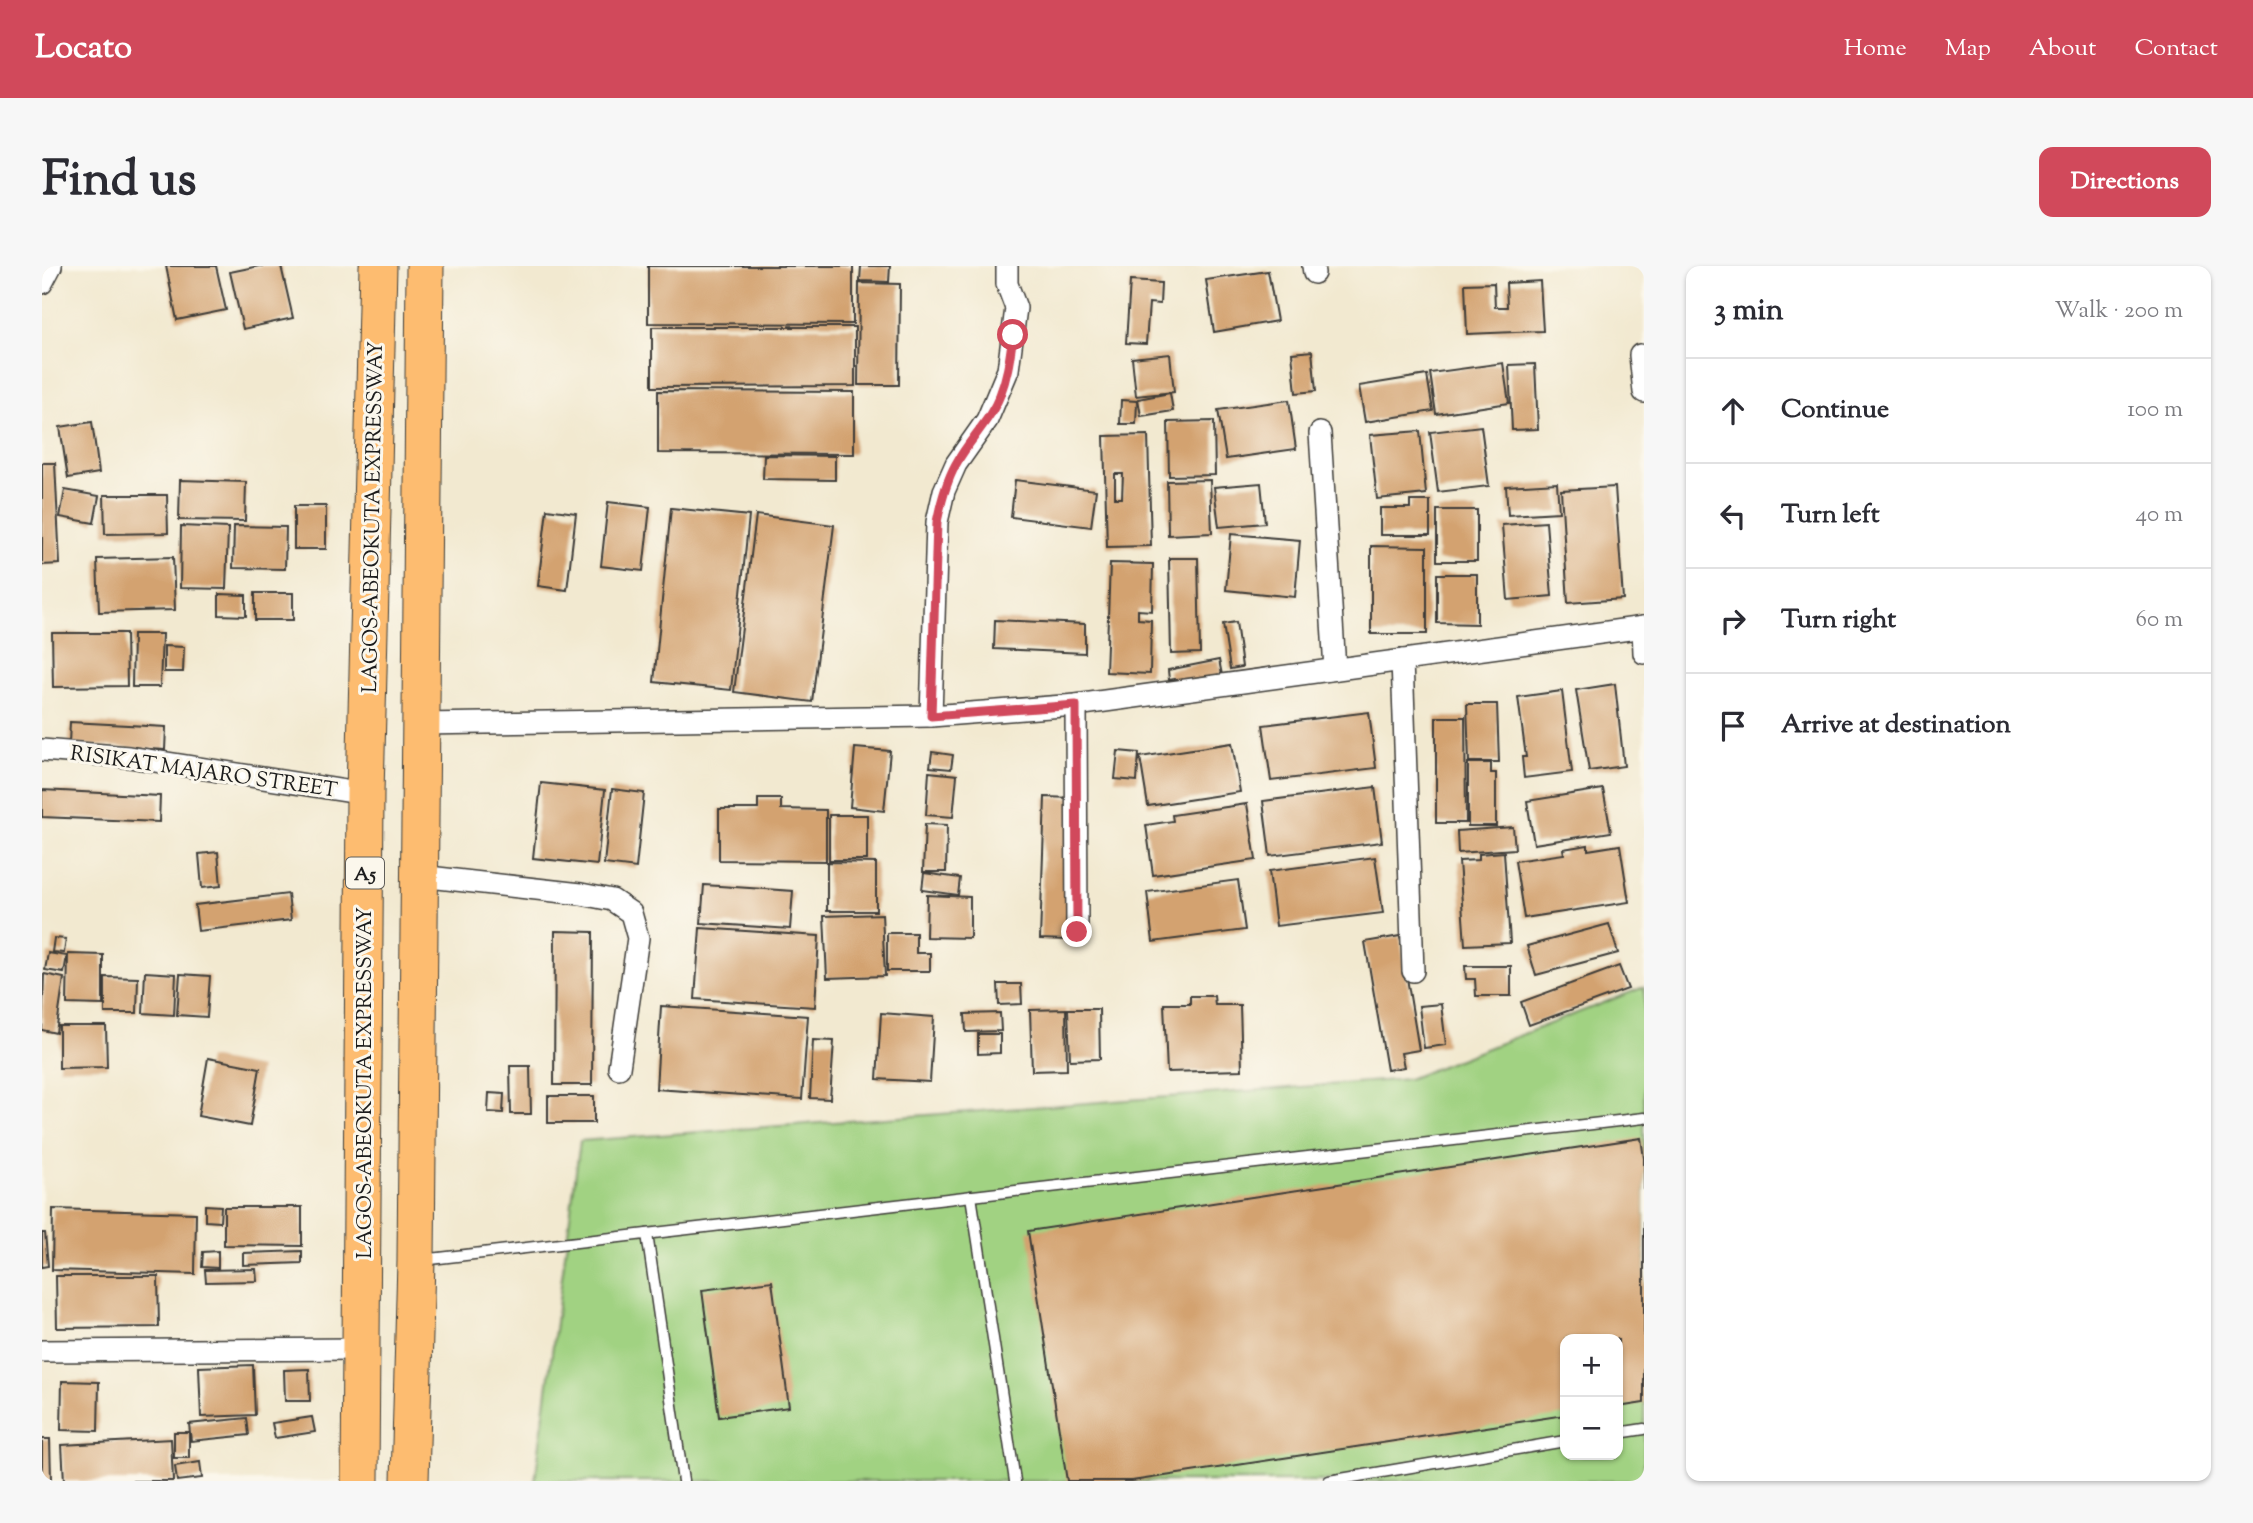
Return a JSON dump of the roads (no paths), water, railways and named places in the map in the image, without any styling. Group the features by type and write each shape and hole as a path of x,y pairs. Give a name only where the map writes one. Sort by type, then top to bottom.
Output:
{"highway":[{"name":"LAGOS-ABEOKUTA EXPRESSWAY","path":"360,1481 365,793 378,266"},
{"path":"410,1481 416,1261 425,266"}],"street":[{"path":"42,283 51,266"},
{"path":"931,716 937,522 944,491 956,464 987,420 1008,370 1016,308 1007,284 1007,266"},
{"path":"1640,355 1644,392"},
{"path":"1320,433 1335,670"},
{"path":"421,724 931,716 1076,705 1644,627 1644,653"},
{"path":"1402,660 1413,971"},
{"path":"1076,705 1077,932"},
{"name":"RISIKAT MAJARO STREET","path":"42,750 129,757 365,793"},
{"path":"420,876 581,894 612,900 631,912 638,938 619,1068"},
{"path":"42,1351 362,1349"}],"lane":[{"path":"416,1261 1644,1118"},
{"path":"971,1196 1015,1481"},
{"path":"647,1234 682,1481"},
{"path":"1623,1432 1644,1429"},
{"path":"1329,1481 1560,1442"}]}
